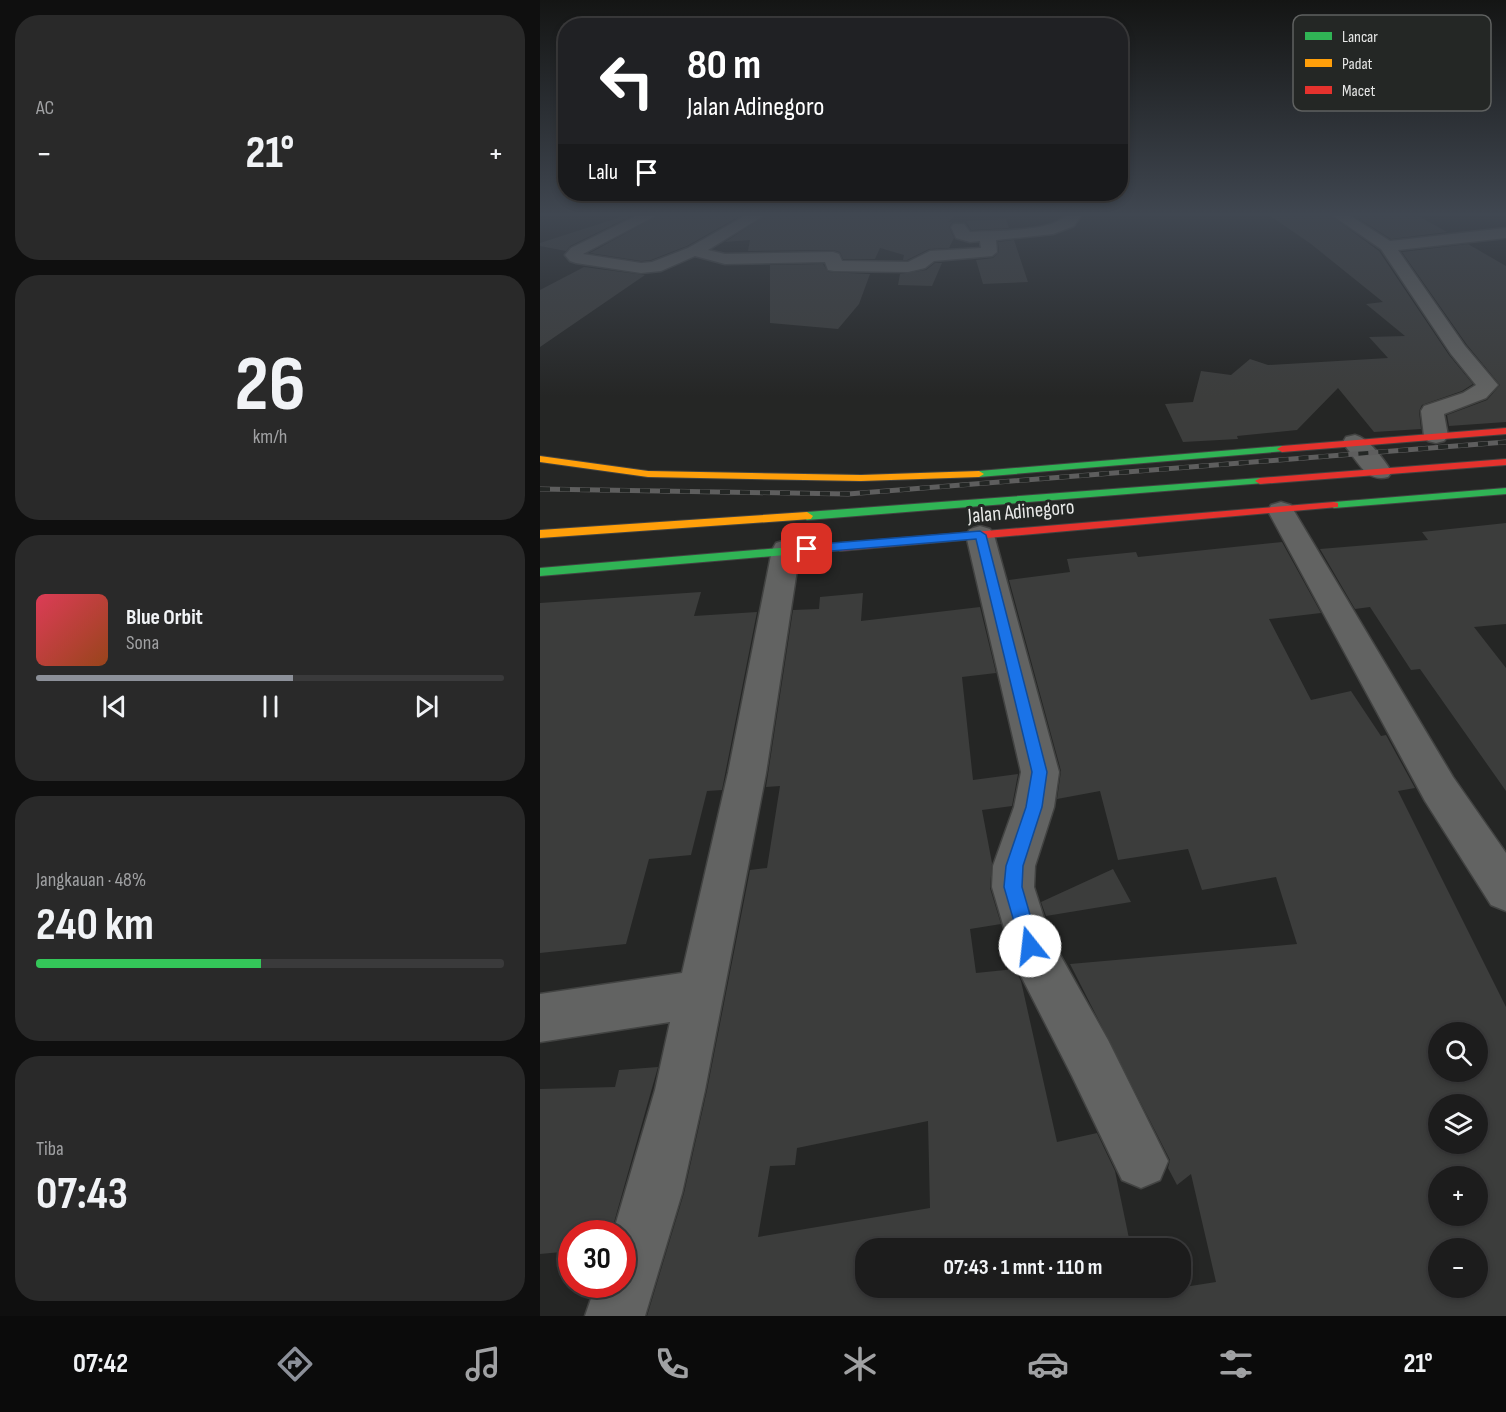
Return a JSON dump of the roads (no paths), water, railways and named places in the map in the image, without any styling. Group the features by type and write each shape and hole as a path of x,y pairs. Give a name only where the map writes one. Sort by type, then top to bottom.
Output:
{"main road":[{"path":"540,459 648,474 861,478 996,473 1506,431"},
{"name":"Jalan Adinegoro","path":"540,534 835,514 1506,462"},
{"name":"Jalan Adinegoro","path":"540,572 1506,491"}],"street":[{"path":"1406,274 1458,350 1487,385 1484,391 1477,396 1453,402 1432,411 1436,436"},
{"path":"1355,442 1379,472"},
{"path":"1281,511 1439,789 1506,890"},
{"path":"980,535 1040,772 1034,807 1014,866 1013,887 1030,946 1090,1058 1141,1161"},
{"path":"615,1316 654,1193 701,994 726,865 747,773 786,550"},
{"path":"540,1018 701,994"}],"railway":[{"path":"540,489 848,494 1506,442"}]}
